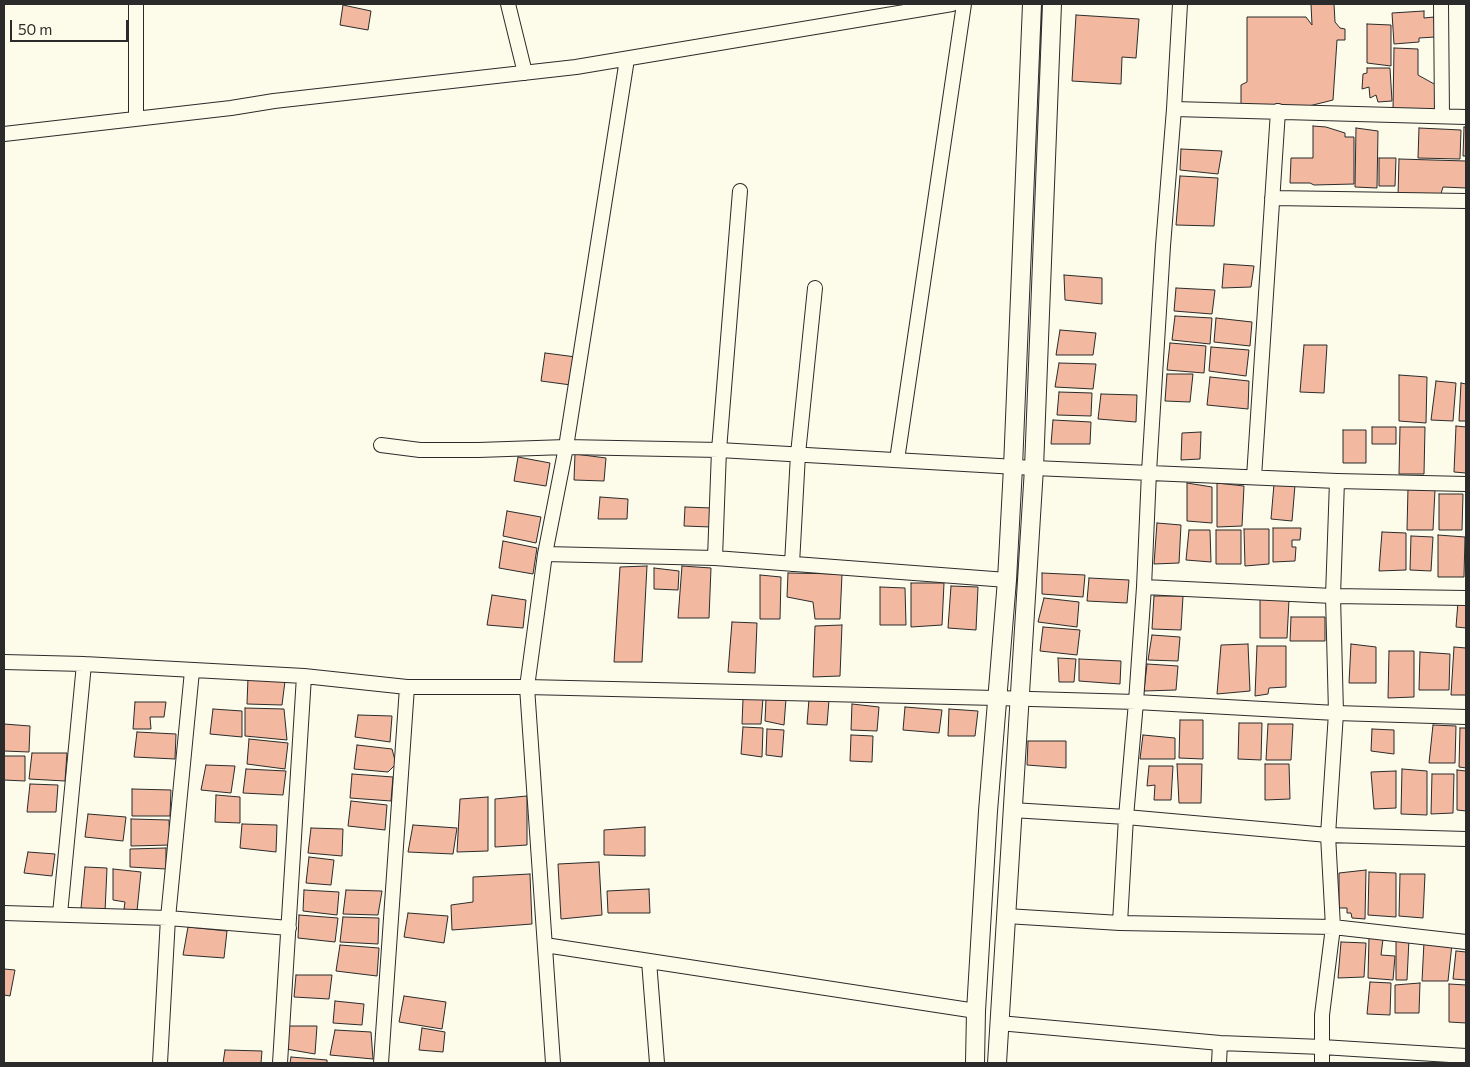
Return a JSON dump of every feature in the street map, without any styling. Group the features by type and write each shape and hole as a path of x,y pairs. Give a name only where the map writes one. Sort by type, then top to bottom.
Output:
{"street":[{"path":"136,4 136,119"},
{"path":"508,4 525,73"},
{"path":"4,134 231,108 274,101 576,68 952,4"},
{"path":"897,460 964,4"},
{"path":"975,1063 976,1010 996,698 1007,580 1032,4"},
{"path":"997,1063 1034,468 1052,4"},
{"path":"1120,923 1126,817 1144,587 1149,472 1180,4"},
{"path":"1442,4 1442,116"},
{"path":"553,1063 527,688 545,554 566,447 627,59"},
{"path":"1174,109 1466,117"},
{"path":"1254,477 1278,112"},
{"path":"716,558 719,450 740,191"},
{"path":"1272,198 1466,201"},
{"path":"792,564 798,454 815,288"},
{"path":"381,445 420,450 566,447 719,450 1034,468 1337,481 1466,484"},
{"path":"1322,1063 1322,1015 1333,928 1328,835 1336,713 1333,596 1337,481"},
{"path":"545,554 716,558 1007,580"},
{"path":"1144,587 1333,596 1466,598"},
{"path":"4,662 84,664 304,676 407,687 996,698 1136,702 1336,713 1466,717"},
{"path":"60,914 84,664"},
{"path":"160,1063 168,918 192,671"},
{"path":"280,1063 304,676"},
{"path":"382,1063 407,687"},
{"path":"1012,810 1126,817 1328,835 1466,839"},
{"path":"4,913 168,918 289,928"},
{"path":"1006,916 1120,923 1333,928 1466,942"},
{"path":"545,945 976,1010"},
{"path":"649,960 657,1063"},
{"path":"1000,1023 1220,1043 1322,1047 1437,1059 1466,1056"},
{"path":"1219,1063 1220,1043"}],"building":[{"path":"1311,4 1334,4 1335,22 1340,28 1345,29 1345,40 1337,40 1333,100 1305,107 1241,107 1241,85 1247,82 1247,17 1306,17 1312,25"},
{"path":"343,5 371,11 368,30 340,25"},
{"path":"1424,11 1424,18 1434,17 1435,37 1419,38 1419,42 1394,44 1392,13"},
{"path":"1076,15 1139,19 1136,58 1122,57 1121,84 1072,81"},
{"path":"1367,24 1391,25 1391,66 1367,63"},
{"path":"1394,48 1418,49 1418,75 1436,85 1436,110 1393,109"},
{"path":"1367,68 1390,68 1392,101 1378,102 1376,95 1370,98 1369,87 1362,89 1363,74 1367,73"},
{"path":"1313,126 1326,127 1345,133 1345,137 1354,137 1354,184 1314,185 1310,183 1290,183 1291,158 1313,158"},
{"path":"1464,127 1466,127 1466,156 1463,156"},
{"path":"1356,128 1378,131 1377,188 1355,187"},
{"path":"1419,128 1461,130 1460,159 1418,158"},
{"path":"1181,149 1222,151 1218,174 1180,170"},
{"path":"1379,158 1396,158 1395,186 1379,186"},
{"path":"1399,159 1466,161 1466,188 1443,187 1440,197 1398,196"},
{"path":"1180,176 1218,178 1214,226 1176,225"},
{"path":"1224,264 1254,266 1251,287 1222,288"},
{"path":"1064,275 1102,278 1102,304 1065,300"},
{"path":"1176,288 1215,290 1212,314 1174,311"},
{"path":"1175,316 1212,318 1210,344 1172,340"},
{"path":"1216,318 1252,322 1250,346 1214,342"},
{"path":"1060,330 1096,333 1093,355 1056,355"},
{"path":"1170,343 1206,346 1204,373 1167,370"},
{"path":"1304,345 1327,345 1324,393 1300,392"},
{"path":"1211,347 1249,350 1246,376 1209,371"},
{"path":"545,353 576,357 571,385 541,381"},
{"path":"1059,363 1096,364 1093,389 1055,387"},
{"path":"1167,374 1193,374 1190,402 1165,401"},
{"path":"1399,375 1427,377 1426,423 1399,421"},
{"path":"1210,377 1249,381 1248,409 1207,405"},
{"path":"1436,381 1456,383 1453,421 1431,420"},
{"path":"1461,383 1466,384 1466,421 1459,421"},
{"path":"1059,392 1092,393 1091,416 1057,415"},
{"path":"1101,394 1137,395 1136,422 1098,419"},
{"path":"1053,420 1091,422 1090,444 1051,444"},
{"path":"1456,426 1466,427 1466,473 1454,472"},
{"path":"1372,427 1396,427 1396,444 1372,444"},
{"path":"1400,427 1425,427 1424,474 1399,474"},
{"path":"1343,430 1366,430 1366,463 1343,463"},
{"path":"1201,432 1200,459 1181,460 1182,433"},
{"path":"575,454 606,458 604,481 574,480"},
{"path":"518,457 550,463 546,486 514,481"},
{"path":"1187,483 1212,487 1212,523 1187,521"},
{"path":"1217,483 1244,486 1242,526 1217,527"},
{"path":"1274,484 1295,485 1292,521 1271,519"},
{"path":"1408,488 1435,490 1433,530 1407,530"},
{"path":"1439,494 1463,494 1462,530 1439,530"},
{"path":"600,497 628,499 627,519 598,519"},
{"path":"685,507 712,508 711,527 684,526"},
{"path":"507,511 541,517 536,543 503,536"},
{"path":"1157,523 1181,525 1179,563 1154,564"},
{"path":"1273,528 1301,528 1300,540 1292,540 1292,547 1296,547 1295,561 1273,562"},
{"path":"1244,529 1269,529 1269,564 1245,566"},
{"path":"1189,530 1210,530 1211,562 1186,560"},
{"path":"1216,530 1241,530 1241,564 1216,564"},
{"path":"1382,532 1406,533 1406,570 1379,571"},
{"path":"1438,535 1465,537 1464,577 1438,577"},
{"path":"1411,536 1433,537 1431,571 1410,570"},
{"path":"503,541 537,548 533,574 499,568"},
{"path":"647,566 642,662 614,662 620,567"},
{"path":"682,566 711,568 709,618 678,618"},
{"path":"654,568 679,571 678,590 654,589"},
{"path":"788,573 842,574 840,619 815,619 813,602 787,597"},
{"path":"1042,573 1085,575 1083,597 1042,594"},
{"path":"760,575 781,577 780,619 760,619"},
{"path":"1089,578 1129,580 1127,603 1087,601"},
{"path":"911,583 944,583 942,625 911,627"},
{"path":"951,586 978,587 976,630 948,628"},
{"path":"880,587 905,588 906,625 880,625"},
{"path":"492,595 526,600 523,628 487,625"},
{"path":"1154,596 1183,596 1181,630 1152,629"},
{"path":"1044,598 1079,602 1077,627 1038,622"},
{"path":"1260,598 1289,600 1287,638 1260,638"},
{"path":"1458,602 1466,602 1466,628 1456,627"},
{"path":"1291,617 1325,617 1325,641 1290,641"},
{"path":"732,622 757,623 755,673 728,672"},
{"path":"842,625 840,676 813,677 815,626"},
{"path":"1043,627 1080,630 1077,655 1040,651"},
{"path":"1152,635 1180,637 1178,661 1148,660"},
{"path":"1248,644 1250,691 1217,694 1221,645"},
{"path":"1351,644 1376,647 1376,683 1349,683"},
{"path":"1257,646 1286,646 1286,687 1269,688 1268,694 1255,696"},
{"path":"1454,647 1466,648 1466,695 1451,695"},
{"path":"1389,651 1414,651 1414,697 1388,698"},
{"path":"1420,652 1450,654 1449,690 1419,690"},
{"path":"1058,658 1076,659 1074,682 1059,682"},
{"path":"1079,659 1121,661 1120,684 1079,681"},
{"path":"1147,664 1178,666 1176,690 1144,691"},
{"path":"248,678 285,681 282,705 247,704"},
{"path":"763,698 761,724 742,724 743,699"},
{"path":"766,699 786,699 784,725 765,721"},
{"path":"809,699 829,700 827,725 807,724"},
{"path":"135,702 166,702 164,717 150,717 151,729 133,729"},
{"path":"852,704 879,707 877,731 851,730"},
{"path":"905,707 942,710 939,733 903,730"},
{"path":"245,708 284,709 287,740 245,736"},
{"path":"213,709 242,711 242,737 210,734"},
{"path":"949,709 978,711 975,736 948,736"},
{"path":"358,715 392,716 390,742 355,737"},
{"path":"1180,720 1203,720 1203,759 1179,758"},
{"path":"1239,723 1262,723 1261,760 1238,759"},
{"path":"4,724 30,726 29,752 4,751"},
{"path":"1268,724 1293,724 1291,760 1266,760"},
{"path":"1433,725 1456,726 1455,763 1429,763"},
{"path":"743,727 763,728 762,757 741,754"},
{"path":"1460,728 1466,728 1466,768 1459,767"},
{"path":"767,729 784,730 782,757 766,755"},
{"path":"1372,729 1394,730 1394,754 1371,751"},
{"path":"137,732 176,734 175,759 134,757"},
{"path":"851,735 873,736 872,762 850,761"},
{"path":"1143,735 1175,738 1175,759 1140,759"},
{"path":"249,739 288,743 285,769 247,764"},
{"path":"1028,741 1066,741 1066,768 1027,765"},
{"path":"357,745 392,749 396,764 388,772 354,769"},
{"path":"32,753 67,753 65,781 29,779"},
{"path":"4,756 25,756 25,781 4,780"},
{"path":"1177,764 1202,764 1201,803 1179,803"},
{"path":"1265,764 1289,764 1290,799 1265,800"},
{"path":"206,765 235,766 231,793 201,790"},
{"path":"1149,766 1173,766 1171,800 1154,800 1155,785 1147,786"},
{"path":"246,769 286,771 283,795 243,793"},
{"path":"1402,769 1427,771 1427,815 1401,814"},
{"path":"1457,770 1466,771 1466,811 1457,810"},
{"path":"1396,771 1396,808 1374,809 1371,772"},
{"path":"352,774 393,777 391,801 350,798"},
{"path":"1432,774 1454,774 1453,813 1431,814"},
{"path":"30,784 58,785 56,812 27,812"},
{"path":"132,789 171,790 170,816 132,816"},
{"path":"216,795 240,797 240,823 215,822"},
{"path":"527,796 527,845 495,847 495,799"},
{"path":"488,797 488,851 457,852 460,799"},
{"path":"351,801 387,805 385,830 348,826"},
{"path":"88,814 126,817 123,841 85,837"},
{"path":"131,819 169,820 170,845 131,846"},
{"path":"242,824 277,825 276,852 240,848"},
{"path":"413,825 457,828 453,854 408,852"},
{"path":"645,827 645,856 604,855 604,830"},
{"path":"311,828 343,829 342,856 308,853"},
{"path":"166,848 166,869 130,867 130,849"},
{"path":"28,852 55,854 52,876 24,873"},
{"path":"309,857 334,860 331,885 306,883"},
{"path":"599,862 602,915 561,919 558,864"},
{"path":"85,867 107,868 105,912 81,908"},
{"path":"113,869 141,872 137,911 124,909 125,902 113,900"},
{"path":"1366,870 1365,919 1352,918 1351,913 1347,913 1347,908 1339,908 1339,873"},
{"path":"1369,872 1396,873 1396,917 1368,915"},
{"path":"530,874 532,924 452,930 451,905 473,902 473,877"},
{"path":"1400,874 1425,874 1423,918 1399,916"},
{"path":"649,889 650,913 608,913 607,891"},
{"path":"304,890 339,892 337,915 303,911"},
{"path":"346,890 382,891 378,915 343,914"},
{"path":"408,913 448,916 444,943 404,937"},
{"path":"299,915 338,918 335,942 298,938"},
{"path":"343,917 379,918 378,944 340,942"},
{"path":"188,927 227,931 224,958 183,955"},
{"path":"1369,938 1383,939 1381,955 1395,956 1393,980 1368,978"},
{"path":"1396,938 1409,939 1407,980 1396,980"},
{"path":"1341,942 1366,943 1364,977 1338,978"},
{"path":"1424,942 1452,944 1448,981 1422,981"},
{"path":"340,945 379,948 377,976 336,971"},
{"path":"1456,951 1466,952 1466,980 1453,979"},
{"path":"4,969 15,970 10,996 4,995"},
{"path":"296,975 332,975 329,999 294,997"},
{"path":"1370,982 1391,983 1390,1015 1367,1014"},
{"path":"1420,983 1419,1013 1395,1013 1395,985"},
{"path":"1449,984 1466,985 1466,1023 1449,1022"},
{"path":"404,996 446,1002 442,1029 399,1022"},
{"path":"335,1001 364,1004 362,1025 333,1023"},
{"path":"289,1026 317,1026 315,1054 286,1049"},
{"path":"422,1028 445,1032 443,1052 419,1050"},
{"path":"335,1030 371,1032 373,1059 330,1055"},
{"path":"225,1050 262,1051 261,1063 223,1063"},
{"path":"291,1057 327,1060 327,1063 290,1063"}]}
